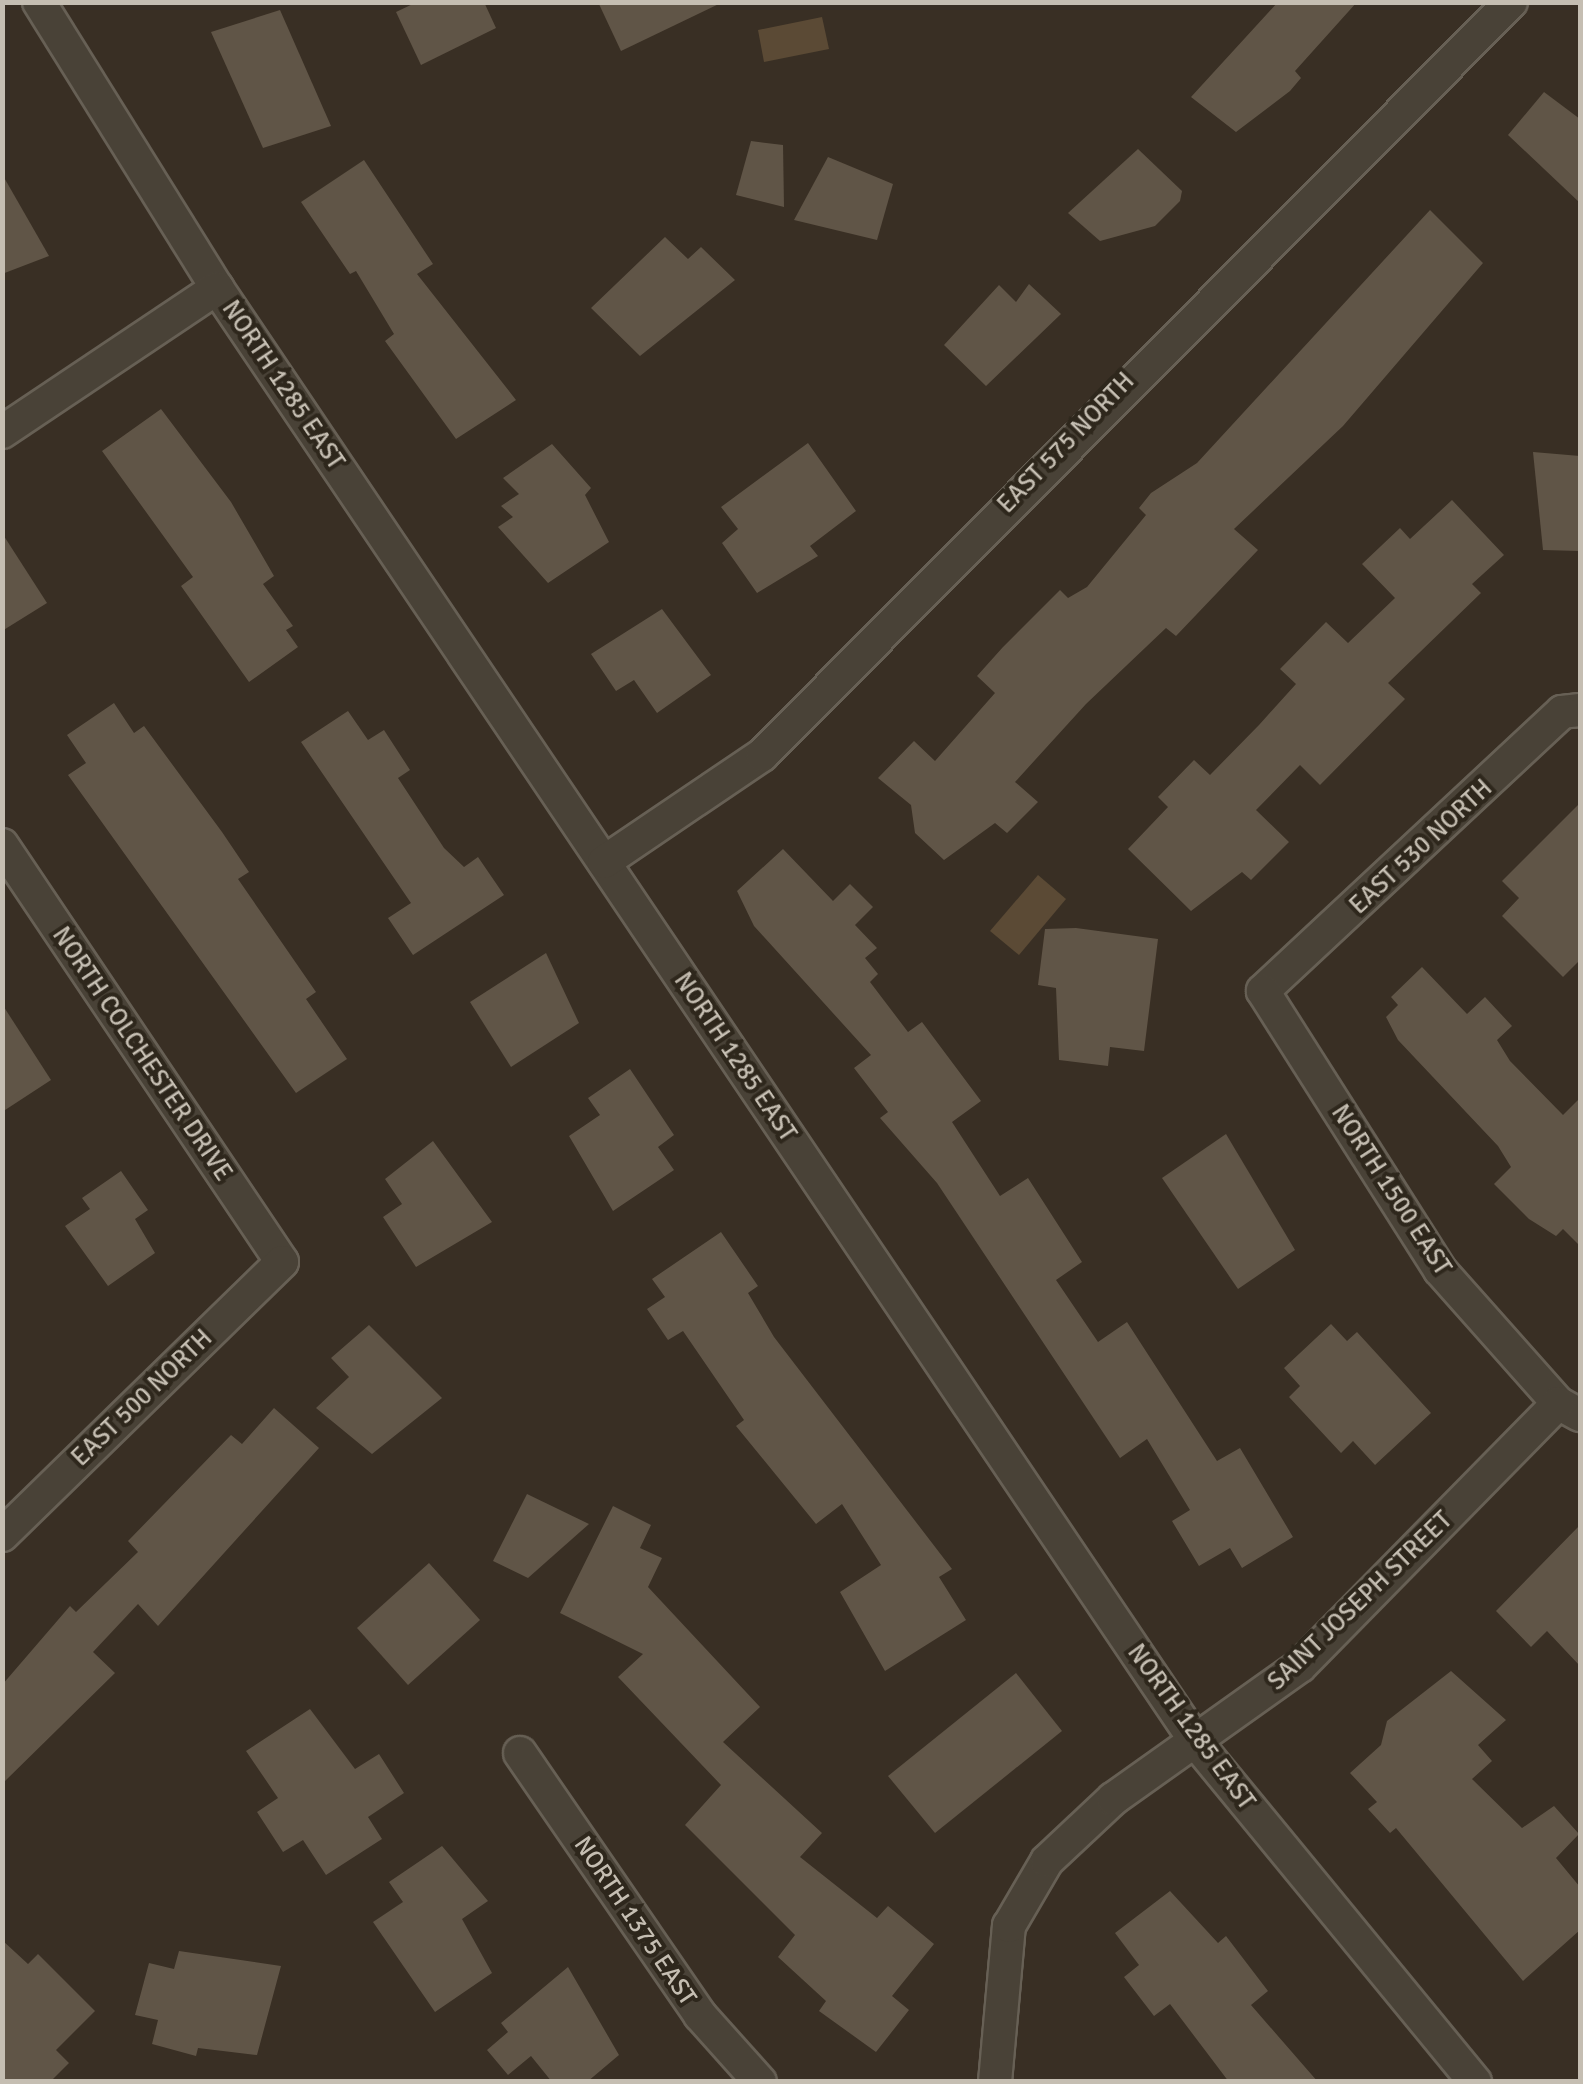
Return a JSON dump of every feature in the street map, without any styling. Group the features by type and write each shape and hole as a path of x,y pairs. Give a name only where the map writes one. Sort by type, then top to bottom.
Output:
{"street":[{"name":"NORTH 1285 EAST","path":"39,2 217,288 1199,1746 1475,2081"},
{"name":"EAST 575 NORTH","path":"604,862 762,755 1512,2"},
{"path":"2,432 217,288"},
{"name":"EAST 530 NORTH","path":"1263,991 1562,712 1580,710"},
{"name":"NORTH COLCHESTER DRIVE","path":"2,845 282,1262"},
{"name":"NORTH 1500 EAST","path":"1263,991 1440,1270 1570,1409"},
{"name":"EAST 500 NORTH","path":"2,1535 282,1262"},
{"name":"SAINT JOSEPH STREET","path":"995,2082 1009,1926 1047,1862 1114,1799 1199,1746 1300,1666 1570,1409"},
{"name":"NORTH 1375 EAST","path":"520,1752 700,2015 760,2082"}],"shaded area":[{"path":"822,17 829,49 764,62 758,30"},
{"path":"1038,875 1066,899 1019,955 990,931"}],"building":[{"path":"417,2 484,2 496,28 421,65 396,12"},
{"path":"598,2 723,2 621,51"},
{"path":"1278,2 1357,2 1295,71 1301,78 1290,91 1236,132 1191,97"},
{"path":"280,10 331,126 263,148 211,32"},
{"path":"1544,92 1580,119 1580,203 1508,135"},
{"path":"751,141 783,145 784,207 736,195"},
{"path":"1138,149 1182,191 1180,201 1155,226 1100,241 1068,213"},
{"path":"828,157 893,184 877,240 794,220"},
{"path":"364,160 433,264 417,274 516,400 456,439 385,341 394,334 356,271 350,274 301,202"},
{"path":"2,174 49,256 2,274"},
{"path":"1430,210 1483,263 1343,426 1234,529 1258,550 1176,636 1166,628 1086,704 1015,782 1038,802 1007,833 995,823 944,860 915,833 911,805 878,778 914,741 935,761 995,693 977,676 1003,647 1060,590 1068,598 1087,587 1146,515 1139,508 1151,493 1197,463"},
{"path":"665,237 688,259 701,247 735,280 640,356 591,308"},
{"path":"1029,284 1061,314 986,386 944,345 999,285 1016,302"},
{"path":"161,409 231,502 274,576 263,584 293,626 286,630 298,647 249,682 181,586 193,577 102,451"},
{"path":"808,443 856,511 810,546 818,556 757,593 722,543 738,529 721,507"},
{"path":"552,444 591,488 585,495 609,542 548,583 498,527 513,517 501,506 519,494 503,478"},
{"path":"1533,452 1580,456 1580,551 1543,550"},
{"path":"1452,500 1504,555 1472,584 1481,593 1388,683 1405,699 1320,785 1300,765 1256,810 1289,842 1251,880 1242,872 1191,911 1128,849 1168,807 1158,797 1194,760 1210,775 1259,725 1296,684 1280,669 1326,622 1348,643 1395,598 1362,564 1400,528 1410,539"},
{"path":"2,533 47,603 2,631"},
{"path":"662,609 711,675 657,713 634,680 616,691 591,654"},
{"path":"114,703 134,733 144,726 222,832 249,872 238,879 316,992 306,999 347,1059 296,1093 68,775 86,763 67,735"},
{"path":"348,711 368,740 384,730 410,770 398,778 444,848 464,867 478,857 504,895 413,955 388,918 411,903 301,742"},
{"path":"1580,803 1580,960 1563,977 1502,916 1519,898 1502,881"},
{"path":"783,849 833,901 850,884 873,907 855,925 877,948 865,958 878,974 870,982 908,1032 922,1022 981,1101 952,1122 1000,1196 1028,1178 1082,1262 1056,1280 1098,1342 1127,1322 1217,1461 1240,1448 1293,1537 1242,1568 1230,1548 1199,1566 1172,1521 1190,1510 1147,1439 1120,1458 937,1183 880,1118 888,1112 854,1068 871,1055 754,926 737,891"},
{"path":"1076,928 1158,939 1144,1051 1110,1047 1108,1066 1059,1060 1056,988 1038,985 1045,929"},
{"path":"546,953 579,1023 511,1067 470,1002"},
{"path":"1422,967 1467,1014 1485,997 1512,1026 1497,1040 1510,1061 1563,1115 1580,1098 1580,1246 1563,1229 1556,1236 1529,1219 1494,1184 1511,1167 1498,1146 1398,1040 1386,1017 1398,1005 1391,997"},
{"path":"2,1004 51,1080 2,1112"},
{"path":"630,1069 674,1135 658,1147 674,1170 613,1211 569,1136 600,1115 588,1098"},
{"path":"1226,1134 1295,1250 1238,1289 1162,1178"},
{"path":"433,1141 492,1222 416,1267 383,1217 402,1204 385,1179"},
{"path":"121,1171 148,1210 135,1219 155,1253 108,1286 65,1226 90,1209 82,1198"},
{"path":"721,1232 758,1286 748,1293 774,1337 952,1569 939,1577 966,1620 885,1671 840,1592 881,1565 842,1504 816,1524 736,1426 744,1420 683,1331 668,1340 647,1309 665,1297 652,1279"},
{"path":"1331,1324 1347,1341 1357,1332 1431,1413 1375,1465 1353,1441 1341,1453 1289,1397 1300,1386 1284,1368"},
{"path":"369,1325 442,1398 372,1454 316,1408 349,1377 331,1358"},
{"path":"274,1408 319,1448 158,1626 138,1604 93,1652 115,1673 2,1784 2,1685 70,1606 76,1612 138,1552 128,1541 231,1435 242,1444"},
{"path":"527,1494 589,1524 528,1578 493,1561"},
{"path":"613,1506 651,1525 640,1548 662,1558 648,1587 760,1707 723,1742 822,1833 800,1857 877,1918 888,1906 934,1944 892,1996 909,2010 876,2052 819,2011 826,2001 778,1957 795,1935 685,1825 721,1785 618,1677 643,1654 560,1613"},
{"path":"1580,1525 1580,1666 1547,1631 1531,1647 1496,1611"},
{"path":"429,1563 480,1620 408,1685 357,1628"},
{"path":"1451,1671 1506,1720 1478,1745 1492,1761 1472,1779 1522,1828 1554,1806 1579,1834 1556,1858 1580,1887 1580,1930 1523,1981 1396,1828 1390,1833 1368,1809 1377,1802 1350,1773 1381,1745 1387,1721"},
{"path":"1016,1673 1062,1731 935,1833 888,1776"},
{"path":"310,1709 355,1769 379,1754 404,1793 368,1817 382,1839 326,1875 303,1840 283,1852 257,1812 278,1798 246,1751"},
{"path":"442,1846 488,1901 462,1919 492,1973 435,2012 373,1922 403,1902 389,1882"},
{"path":"1170,1891 1218,1943 1226,1936 1268,1991 1251,2005 1318,2082 1229,2082 1170,2004 1154,2016 1124,1977 1139,1965 1115,1933"},
{"path":"2,1940 28,1964 38,1954 95,2011 56,2050 69,2063 50,2082 2,2082"},
{"path":"179,1951 281,1966 257,2055 198,2048 196,2056 152,2044 158,2020 135,2015 149,1963 174,1969"},
{"path":"568,1967 619,2055 587,2082 552,2082 531,2056 508,2075 487,2050 508,2032 501,2023"}]}
